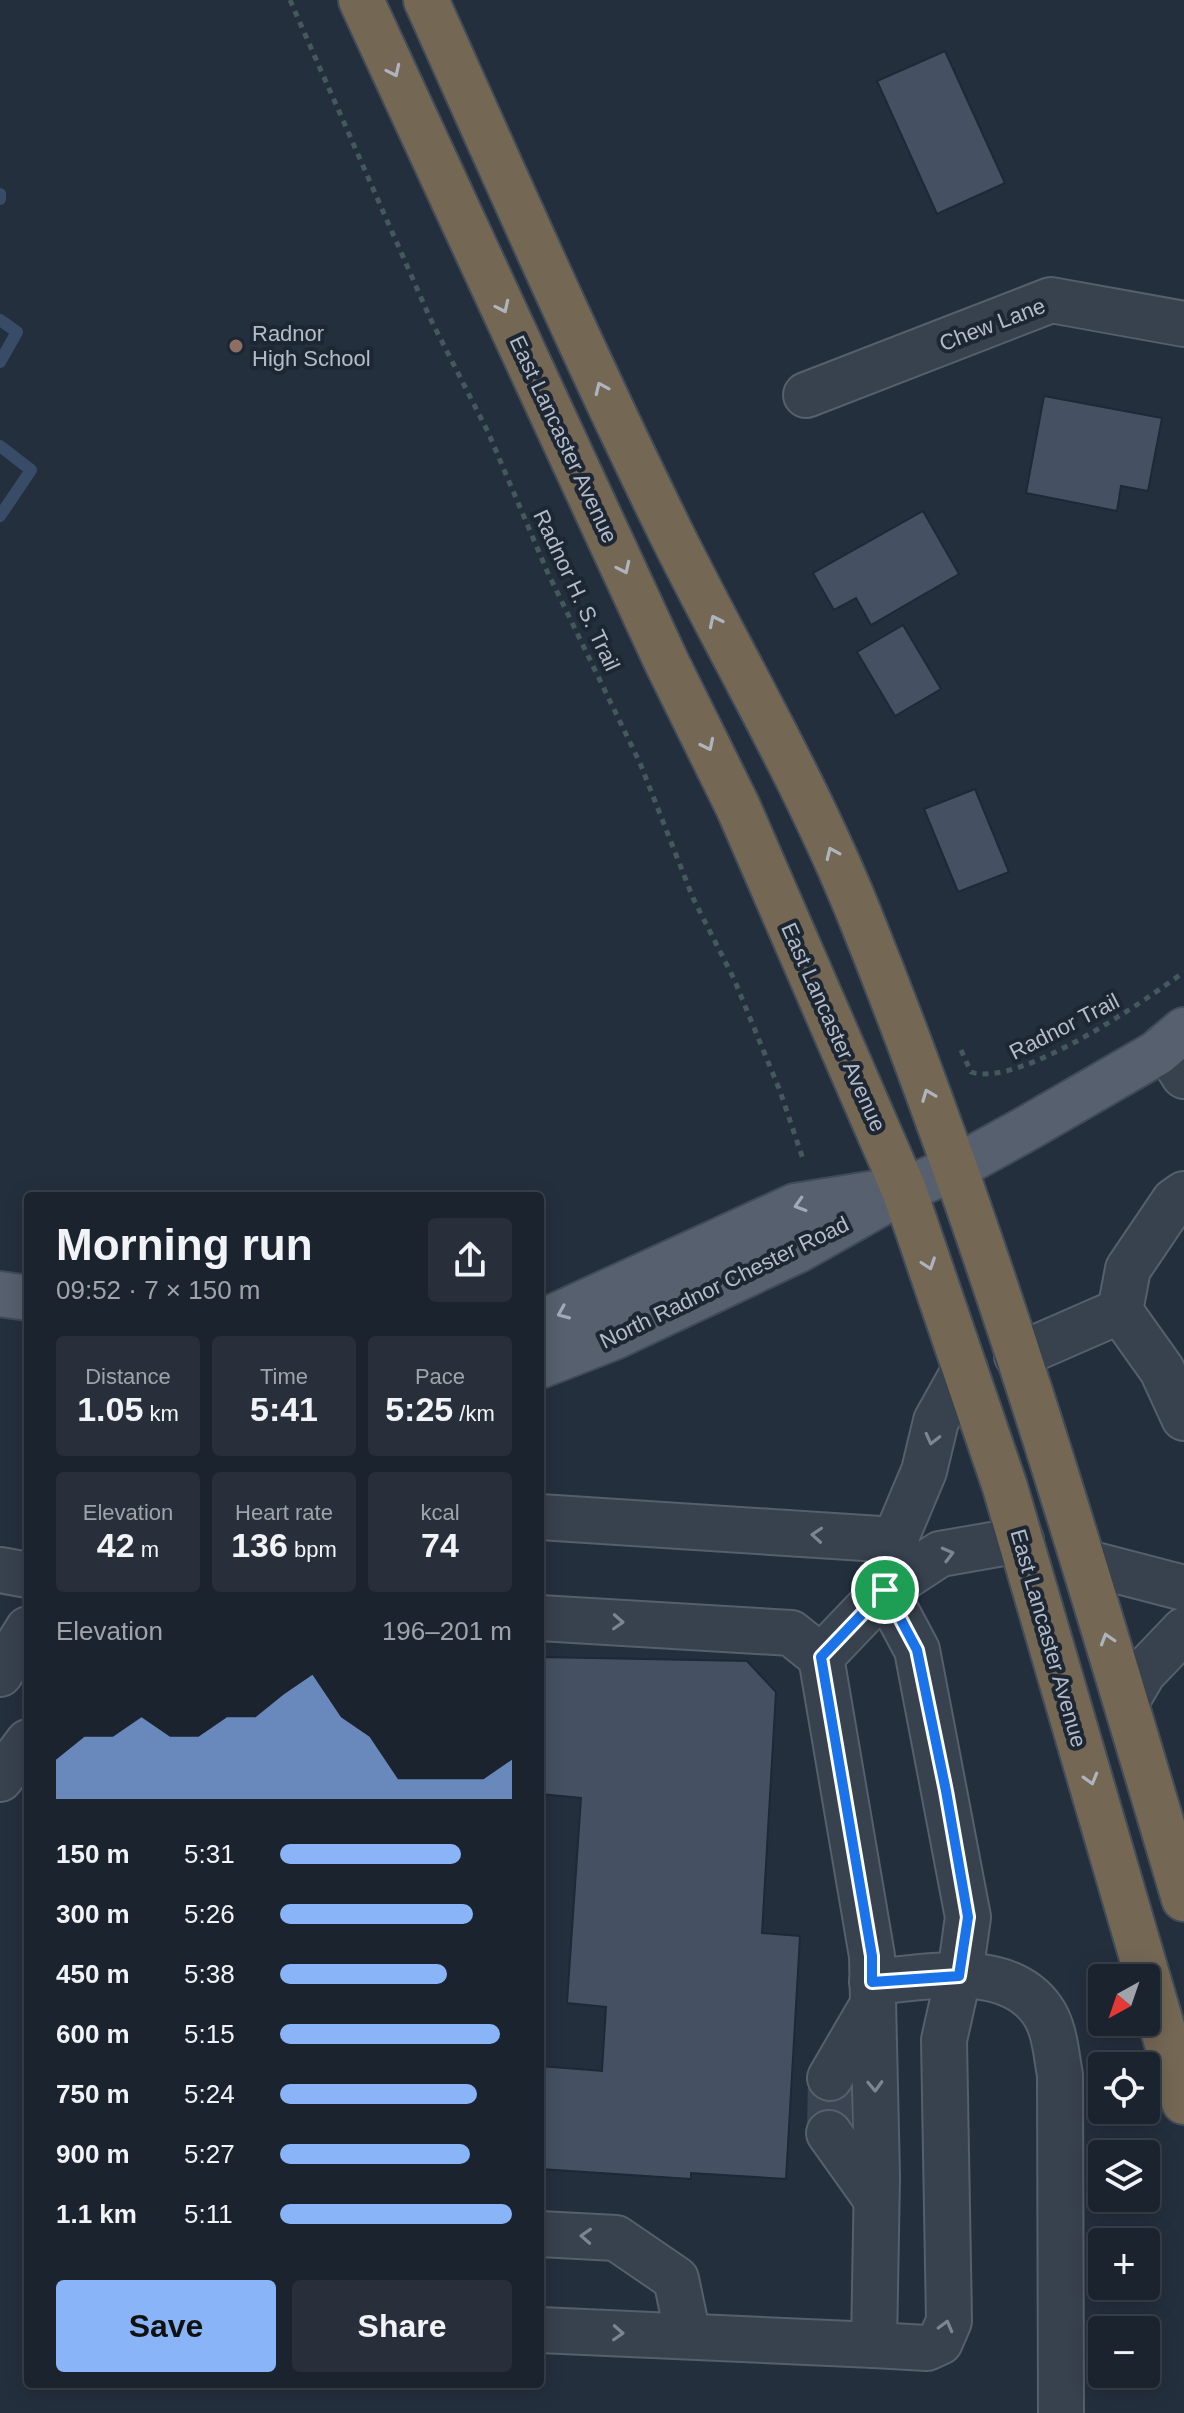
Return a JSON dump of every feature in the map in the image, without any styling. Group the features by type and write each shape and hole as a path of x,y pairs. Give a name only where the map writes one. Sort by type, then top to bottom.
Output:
{"highway":[{"name":"East Lancaster Avenue","path":"361,0 667,663 738,807 904,1190 1021,1540 1184,2102"},
{"path":"426,0 619,427 722,637 790,761 861,917 955,1168 1017,1356 1084,1562 1184,1899"}],"main road":[{"name":"North Radnor Chester Road","path":"544,1364 612,1338 798,1250 904,1190 955,1168 1178,1051"},
{"name":"North Radnor Chester Road","path":"544,1321 795,1206 818,1200 904,1190"},
{"path":"0,1294 24,1297"}],"street":[{"name":"Chew Lane","path":"806,395 1051,300 1184,324"},
{"path":"1184,1194 1174,1201 1128,1269 1120,1311 1162,1370 1184,1418"},
{"path":"1017,1356 1120,1311"},
{"path":"544,2330 927,2348 940,2342 949,2321 944,2040 959,1976 968,1917 917,1650 885,1590 895,1540 924,1471 936,1421 965,1369"},
{"path":"544,1517 895,1540"},
{"path":"821,1657 885,1590 940,1554 1021,1540"},
{"path":"1084,1562 1184,1588"},
{"path":"0,1570 24,1574"},
{"path":"544,1618 791,1633 821,1657 872,1956 876,2199 874,2345"},
{"path":"1126,1702 1143,1673 1184,1630"},
{"path":"0,1674 24,1635"},
{"path":"0,1779 24,1747"},
{"path":"873,1993 959,1976 1000,1980 1042,2009 1051,2028 1060,2075 1061,2413"},
{"path":"830,2078 873,1993"},
{"path":"829,2133 876,2199"},
{"path":"544,2234 616,2238 652,2262 676,2279 688,2336"}],"path":[{"name":"Radnor H. S. Trail","path":"290,0 430,318 488,432 547,571 640,763 693,898 734,979 780,1091 818,1200"},
{"name":"Radnor Trail","path":"961,1050 971,1072 985,1077 1009,1072 1126,1015 1184,972"}],"building":[{"path":"945,51 1005,183 937,214 877,81"},
{"path":"1044,396 1162,418 1148,491 1121,486 1117,511 1026,493"},
{"path":"923,511 959,574 871,625 856,598 834,610 813,573"},
{"path":"903,625 941,689 895,716 857,652"},
{"path":"975,789 1009,872 958,892 924,809"},
{"path":"544,1657 747,1661 776,1692 762,1933 800,1936 786,2179 691,2173 691,2179 544,2169 544,2066 602,2071 606,2007 567,2003 581,1798 544,1794"}],"waterway":[{"path":"0,194 0,199"},
{"path":"0,320 17,332 0,362"},
{"path":"0,446 31,470 0,516"}],"tunnel":[{"path":"829,2133 830,2078"}],"place":[{"name":"Radnor High School","path":"236,346"}],"route":[{"path":"885,1590 917,1650 946,1791 968,1917 959,1976 872,1982 872,1956 821,1657 885,1590"}]}
